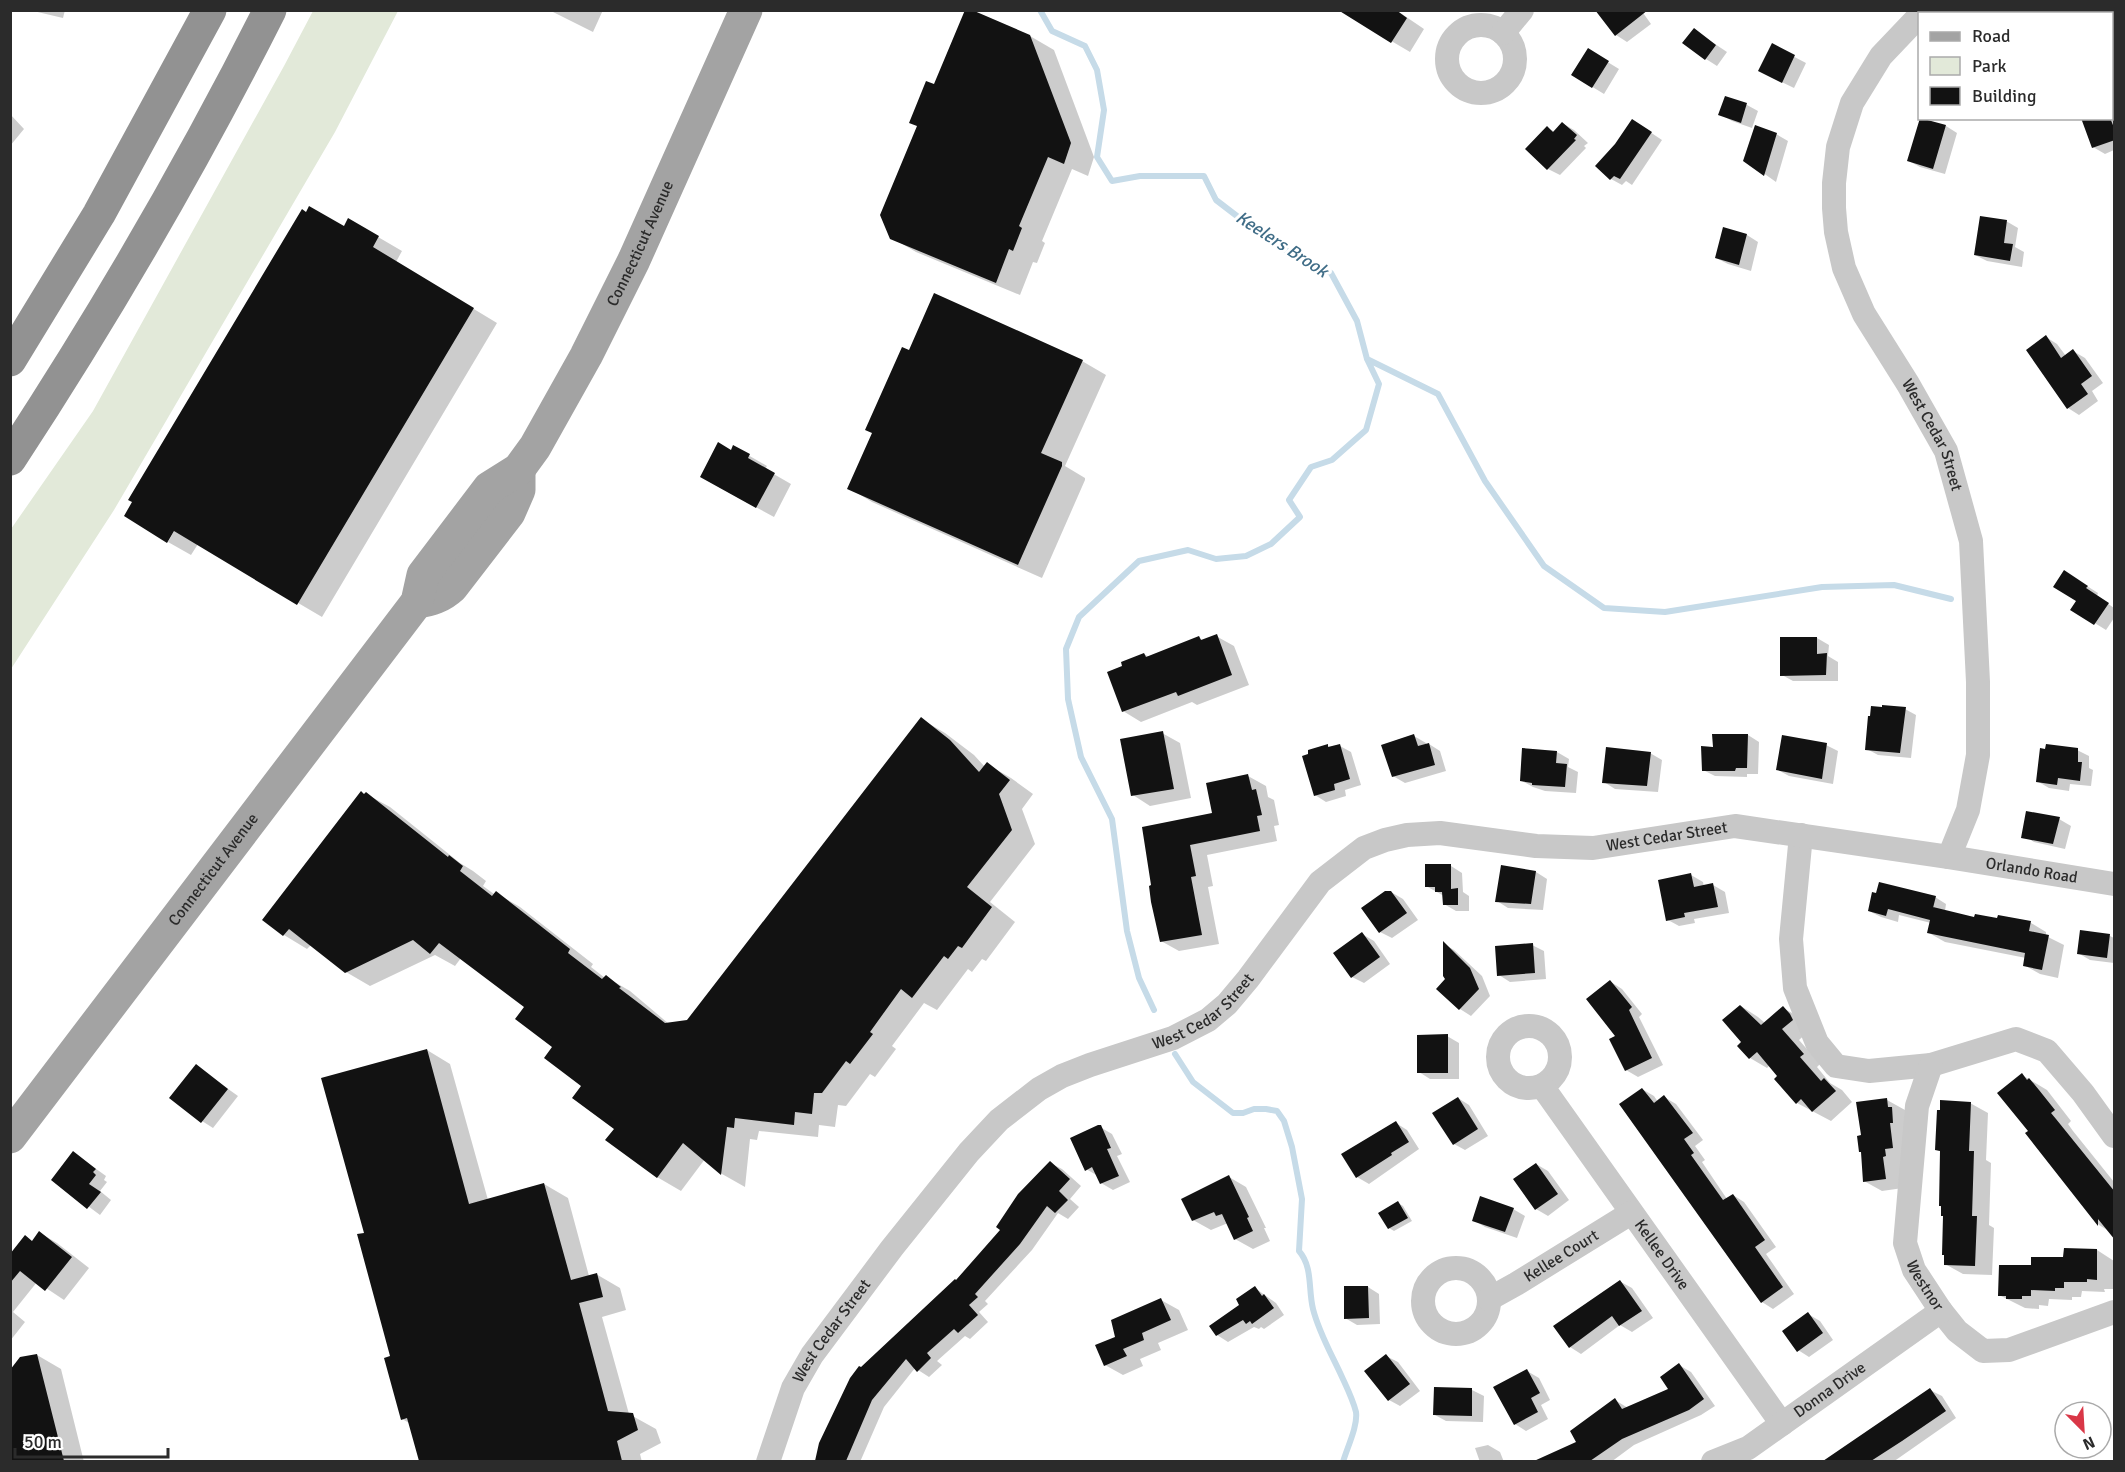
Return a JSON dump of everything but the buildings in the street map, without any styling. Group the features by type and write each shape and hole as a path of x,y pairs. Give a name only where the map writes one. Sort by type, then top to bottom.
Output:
{"highway":[{"path":"10,360 125,168 210,10"},
{"path":"10,459 70,366 151,231 270,10"}],"main road":[{"name":"Connecticut Avenue","path":"10,1137 417,603 445,594 509,513 519,490 519,469 535,447 586,356 634,260 746,10"}],"street":[{"path":"1503,33 1522,10"},
{"name":"West Cedar Street","path":"768,1461 793,1388 812,1355 892,1248 969,1152 999,1120 1039,1089 1062,1076 1173,1038 1208,1020 1227,1004 1248,980 1320,882 1364,848 1385,840 1422,833 1440,833 1565,848 1620,845 1735,826 1949,857 1968,810 1978,755 1978,682 1971,541 1946,451 1908,384 1864,314 1844,268 1834,208 1838,147 1852,103 1881,56 1918,16"},
{"path":"1801,835 1791,939 1795,988 1817,1043 1836,1066 1869,1071 1931,1065 2016,1039 2047,1051 2083,1093 2115,1136"},
{"name":"Orlando Road","path":"1949,857 2115,884"},
{"name":"Westnor","path":"1931,1065 1917,1106 1905,1243 1914,1270 1941,1311 1957,1331 1983,1352 2009,1350 2115,1312"},
{"name":"Kellee Drive","path":"1542,1086 1782,1424"},
{"name":"Kellee Court","path":"1489,1299 1631,1213"},
{"name":"Donna Drive","path":"1713,1461 1748,1448 1941,1311"}],"green space":[{"path":"313,11 398,11 335,132 114,510 11,669 11,529 93,411"}],"waterway":[{"name":"Keelers Brook","path":"1040,10 1052,31 1085,46 1097,70 1104,110 1097,157 1112,181 1140,176 1204,176 1216,200 1263,236 1300,259 1331,273 1357,321 1367,359 1379,384 1366,430 1332,460 1311,467 1289,500 1300,517 1271,544 1246,556 1216,559 1188,550 1139,561 1079,617 1066,649 1068,699 1081,757 1112,819 1127,931 1139,978 1154,1010"},
{"path":"1367,359 1438,394 1485,481 1544,566 1604,608 1665,612 1822,587 1894,585 1951,599"},
{"path":"1175,1054 1193,1082 1233,1113 1266,1109 1277,1111 1284,1121 1292,1147 1302,1199 1299,1251 1308,1271 1313,1309 1356,1412 1354,1430 1343,1462"}]}
